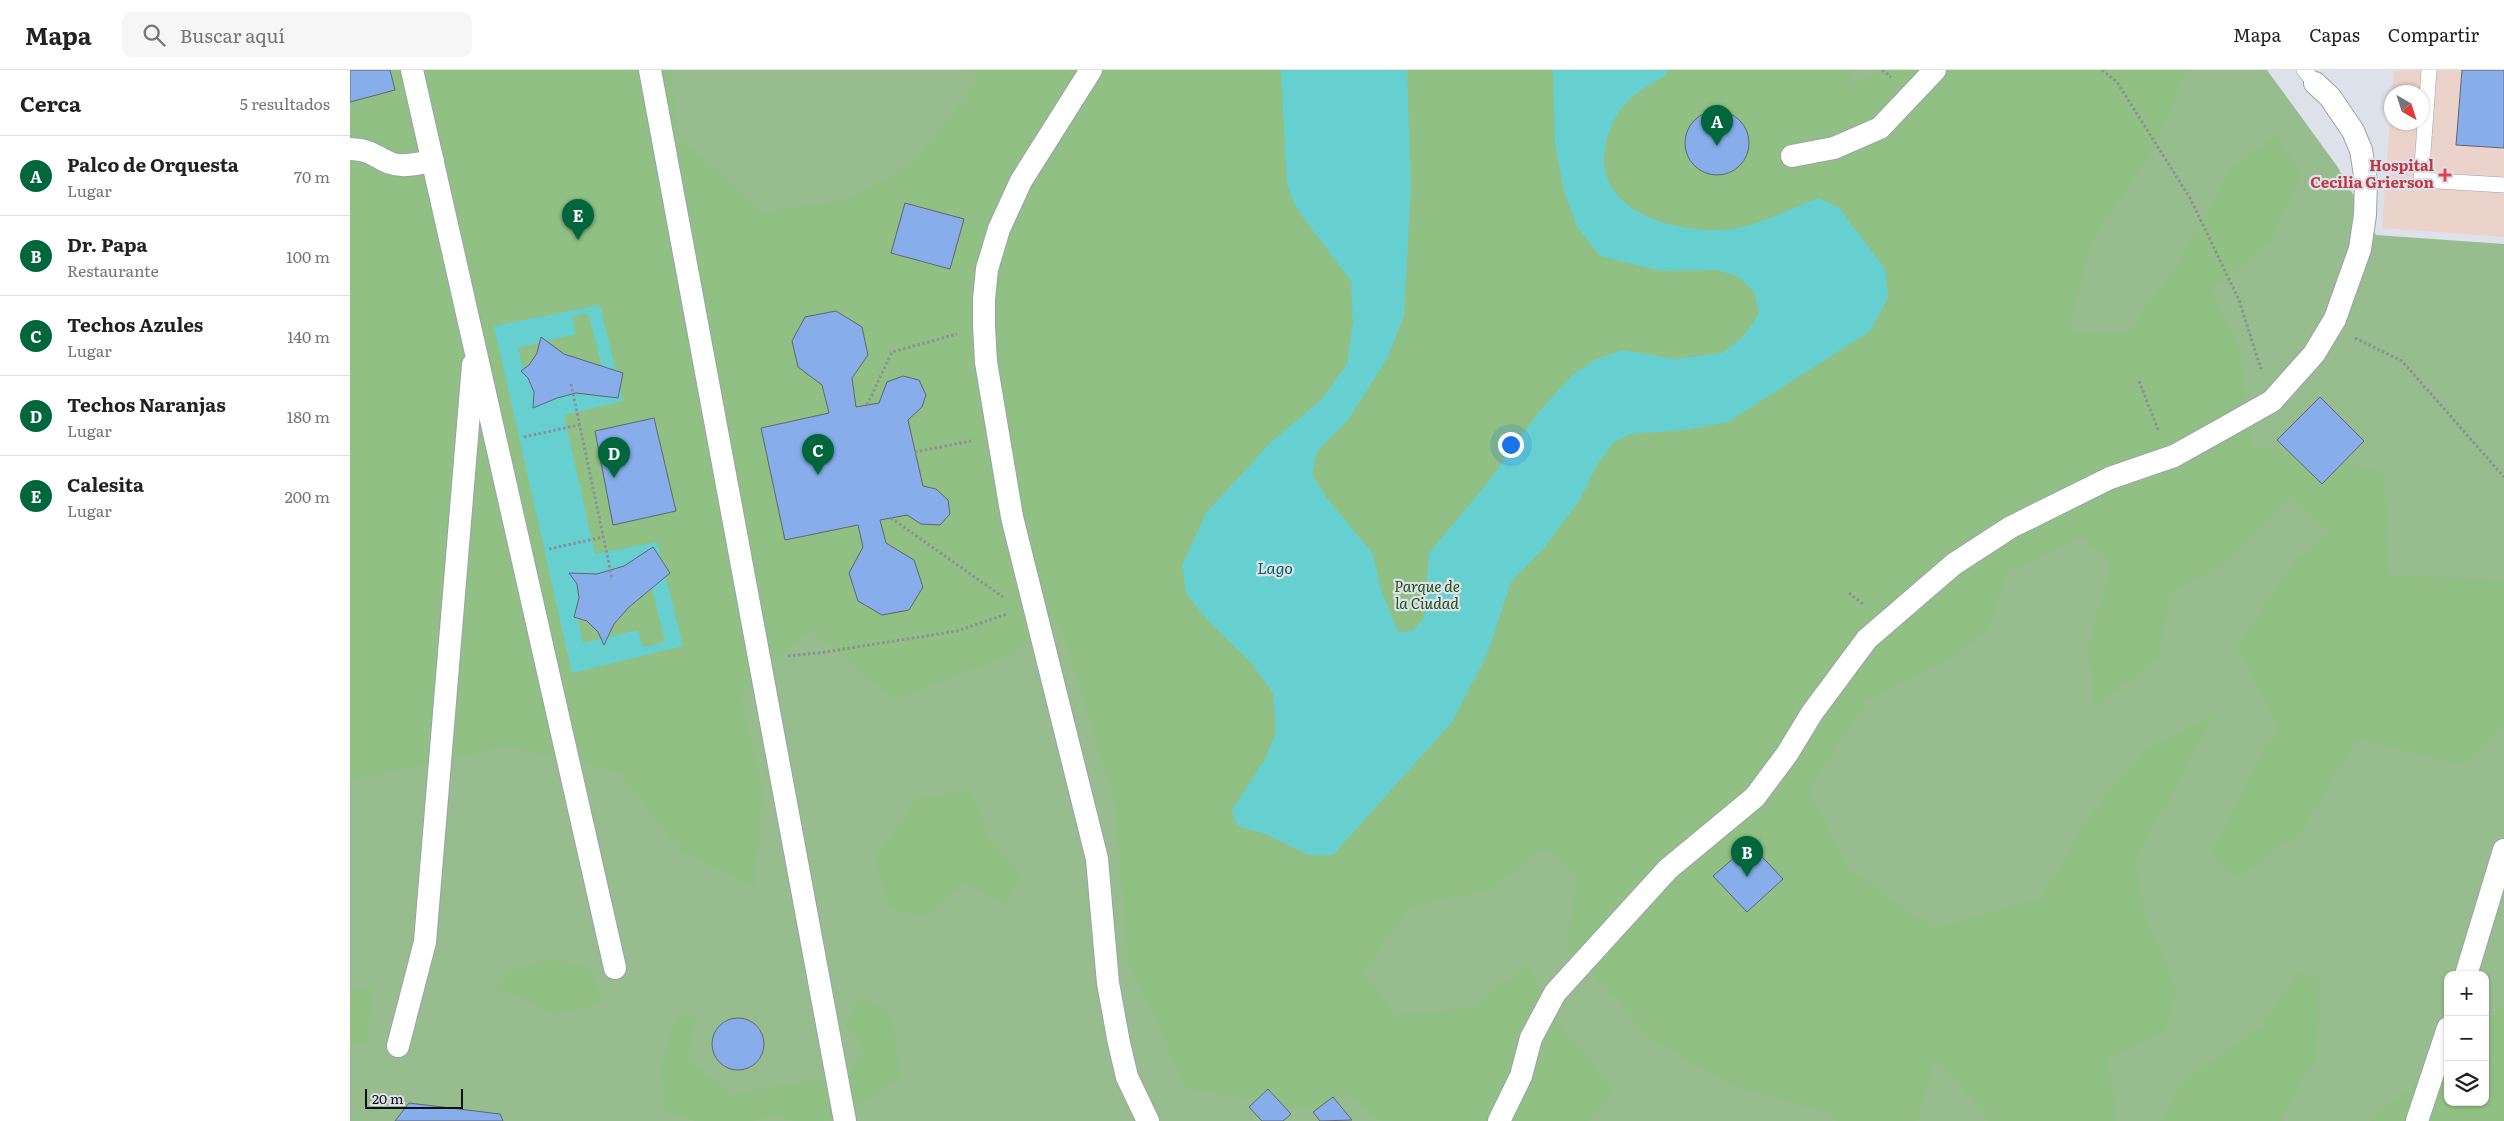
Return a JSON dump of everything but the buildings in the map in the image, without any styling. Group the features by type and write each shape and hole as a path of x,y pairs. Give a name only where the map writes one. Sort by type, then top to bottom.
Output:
{"street":[{"path":"412,70 615,968"},
{"path":"650,70 845,1121"},
{"path":"1092,70 1021,181 999,229 987,269 984,326 986,362 1027,607 1097,859 1108,983 1127,1077 1148,1121"},
{"path":"1792,156 1834,148 1880,128 1934,70"},
{"path":"1499,1121 1521,1076 1531,1038 1556,993 1668,869 1755,797 1787,754 1812,713 1867,639 1954,564 2011,528 2110,478 2168,457 2272,401 2314,354 2331,327 2360,249 2365,215 2366,181 2361,150 2353,131 2312,74"},
{"path":"350,148 374,153 391,163 408,166 433,161"},
{"path":"398,1046 425,942 474,344"},
{"path":"2467,971 2504,850"},
{"path":"2417,1121 2444,1040"}],"lane":[{"path":"2429,70 2421,180 2504,185"}],"path":[{"path":"2102,70 2117,82 2190,198 2239,300 2272,401"},
{"path":"866,405 892,352 984,326"},
{"path":"2331,327 2402,361 2504,477"},
{"path":"2139,382 2168,457"},
{"path":"571,384 612,578"},
{"path":"522,437 580,425"},
{"path":"915,452 998,436"},
{"path":"891,518 1027,607"},
{"path":"548,550 603,537"},
{"path":"759,658 819,653 957,631 1027,607"}],"shaded area":[{"name":"Hospital Cecilia Grierson","path":"2394,70 2504,70 2504,237 2382,228 2389,130 2429,130 2429,85 2393,85"}],"green space":[{"name":"Parque de la Ciudad","path":"350,70 2267,70 2337,166 2376,235 2504,244 2504,1121 350,1121"},
{"path":"350,70 671,70 677,135 763,212 843,200 911,165 977,82 972,70 1281,70 1287,183 1292,199 1302,216 1351,281 1353,321 1347,364 1321,400 1271,442 1208,621 1252,664 1273,693 1276,732 1265,759 1232,810 1237,825 1266,834 1308,855 1333,855 1452,722 1487,655 1511,582 1544,548 1581,498 1597,465 1614,442 1630,434 1685,430 1728,422 1819,198 1757,223 1732,229 1700,230 1679,227 1658,221 1640,212 1623,201 1611,186 1605,168 1605,147 1610,129 1618,113 1630,99 1666,75 1668,70 1852,70 1851,86 1883,70 2187,70 2153,151 2090,243 2069,332 2127,333 2181,259 2230,170 2276,135 2301,172 2272,240 2212,290 2239,347 2252,445 2384,472 2390,576 2504,579 2504,723 2463,765 2357,739 2301,831 2238,878 2211,855 2251,772 2279,726 2236,648 2295,561 2330,533 2292,495 2230,560 2170,592 2159,657 2095,707 2088,649 2111,565 2081,536 2008,572 1987,632 1943,662 1867,700 1809,789 1850,870 1933,929 2042,897 2090,815 2148,747 2216,713 2136,858 2144,915 2177,989 2164,1033 2107,1058 2117,1121 1991,1121 1935,1060 1917,1121 1839,1121 1830,1113 1730,1085 1652,1039 1566,946 1578,875 1544,848 1489,890 1411,906 1362,972 1396,1015 1473,1008 1527,965 1562,1026 1614,1091 1589,1121 1380,1121 1349,1095 1306,1110 1186,1088 1128,960 1114,800 1059,620 1008,656 894,699 811,630 740,694 763,791 754,887 681,852 621,773 508,746 350,781"},
{"path":"1407,70 1553,70 1555,144 1564,191 1577,227 1661,271 1717,270 1737,276 1754,291 1759,314 1743,337 1722,353 1675,359 1623,350 1537,414 1489,481 1426,588 1424,618 1412,631 1398,632 1381,589 1373,554 1326,497 1312,474 1317,451 1348,420 1388,357 1404,315 1411,186"},
{"path":"970,790 989,838 1022,874 1006,904 966,883 926,917 890,908 875,858 918,799"},
{"path":"550,959 589,967 603,1002 553,1015 525,998 494,989 509,971"},
{"path":"2297,973 2319,976 2317,1055 2282,1118 2283,1121 2161,1121 2185,1080 2262,1026"},
{"path":"373,985 367,1042 350,1047 350,991"},
{"path":"860,999 891,1012 901,1076 865,1102 823,1121 794,1121 777,1115 751,1121 695,1121 666,1111 660,1069 676,1017 696,1015 688,1060 713,1079 729,1095 848,1074 865,1051 844,1023"},
{"path":"2504,1006 2504,1121 2371,1121 2444,1058 2444,1106 2489,1106 2489,1019"}],"water":[{"name":"Lago","path":"1281,70 1407,70 1411,186 1404,315 1388,357 1348,420 1317,451 1312,474 1326,497 1373,554 1381,589 1398,632 1412,631 1424,618 1429,553 1489,481 1537,414 1572,375 1596,359 1623,350 1675,359 1722,353 1743,337 1759,314 1754,291 1737,276 1717,270 1661,271 1600,256 1577,227 1564,191 1555,144 1553,70 1668,70 1666,75 1630,99 1618,113 1608,135 1605,147 1605,168 1611,186 1623,201 1658,221 1679,227 1719,230 1757,223 1819,198 1839,208 1885,269 1888,298 1870,331 1728,422 1685,430 1630,434 1614,442 1597,465 1581,498 1544,548 1511,582 1487,655 1452,722 1333,855 1308,855 1266,834 1237,826 1232,810 1265,759 1276,732 1273,693 1252,664 1208,621 1186,593 1182,565 1206,513 1271,442 1321,400 1347,364 1353,321 1351,281 1302,216 1292,199 1287,183"},
{"path":"600,305 623,401 564,415 595,554 657,542 683,646 572,673 494,326","holes":["588,313 607,386 551,399 541,363 523,367 518,348 576,334 572,317","646,563 665,642 643,647 638,630 583,643 578,619 599,615"]}],"place":[{"name":"Palco de Orquesta","path":"1717,146"},
{"name":"Hospital Cecilia Grierson","path":"2445,175"},
{"name":"Calesita","path":"578,240"},
{"name":"Techos Azules","path":"818,475"},
{"name":"Techos Naranjas","path":"614,478"},
{"name":"Dr. Papa","path":"1747,877"}]}
